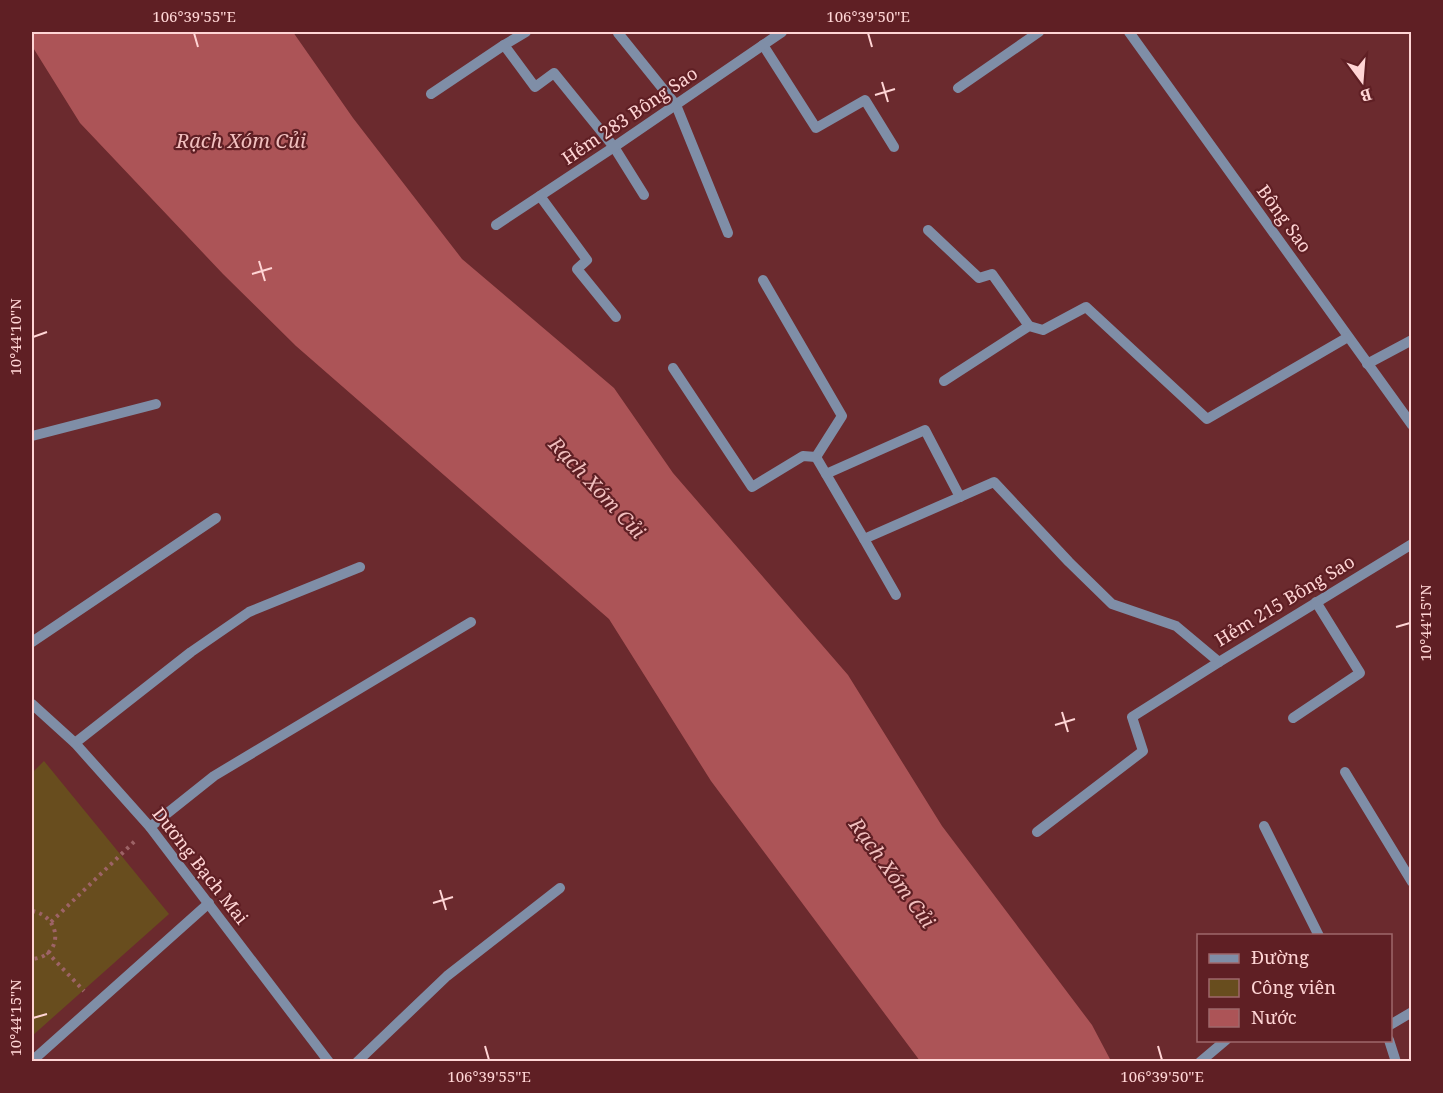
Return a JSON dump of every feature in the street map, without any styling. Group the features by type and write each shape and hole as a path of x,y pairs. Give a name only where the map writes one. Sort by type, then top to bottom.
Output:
{"street":[{"path":"431,94 526,32"},
{"name":"Hẻm 283 Bông Sao","path":"496,225 782,32"},
{"path":"958,88 1039,32"},
{"name":"Bông Sao","path":"1129,32 1412,425"},
{"path":"618,33 676,105 728,232"},
{"path":"504,45 535,87 554,73 614,147 644,195"},
{"path":"763,45 816,128 865,100 894,147"},
{"path":"540,196 587,260 577,269 616,317"},
{"path":"928,230 979,278 992,274 1029,326 1043,330 1086,307 1207,419 1348,337"},
{"path":"763,280 842,416 816,457"},
{"path":"944,381 1029,326"},
{"path":"1367,364 1412,340"},
{"path":"673,368 752,487 803,456 816,457"},
{"path":"32,436 156,404"},
{"path":"826,474 925,430 960,497"},
{"path":"816,457 896,595"},
{"name":"Hẻm 215 Bông Sao","path":"864,539 994,482 1112,604 1176,626 1219,662 1412,544"},
{"path":"32,642 216,518"},
{"path":"75,743 191,652 249,612 360,567"},
{"path":"1293,718 1360,673 1316,602"},
{"path":"150,827 214,776 471,622"},
{"path":"1037,832 1143,751 1132,717 1219,662"},
{"name":"Dương Bạch Mai","path":"32,704 75,743 150,827 329,1062"},
{"path":"1345,772 1412,882"},
{"path":"1264,826 1318,934"},
{"path":"357,1062 447,976 560,888"},
{"path":"32,1061 95,1002 209,903"},
{"path":"1392,1024 1412,1012"},
{"path":"1200,1062 1225,1042"},
{"path":"1389,1042 1396,1062"}],"path":[{"path":"51,922 150,827"},
{"path":"32,911 46,916 51,922 55,936 54,944 47,952 32,959"},
{"path":"47,952 95,1002"}],"green space":[{"path":"44,761 169,914 32,1036 32,773"}],"water":[{"name":"Rạch Xóm Củi","path":"32,32 293,32 353,118 462,259 614,388 673,473 848,675 942,826 1092,1025 1111,1061 920,1061 711,781 609,619 296,346 223,274 80,123 32,46"}]}
